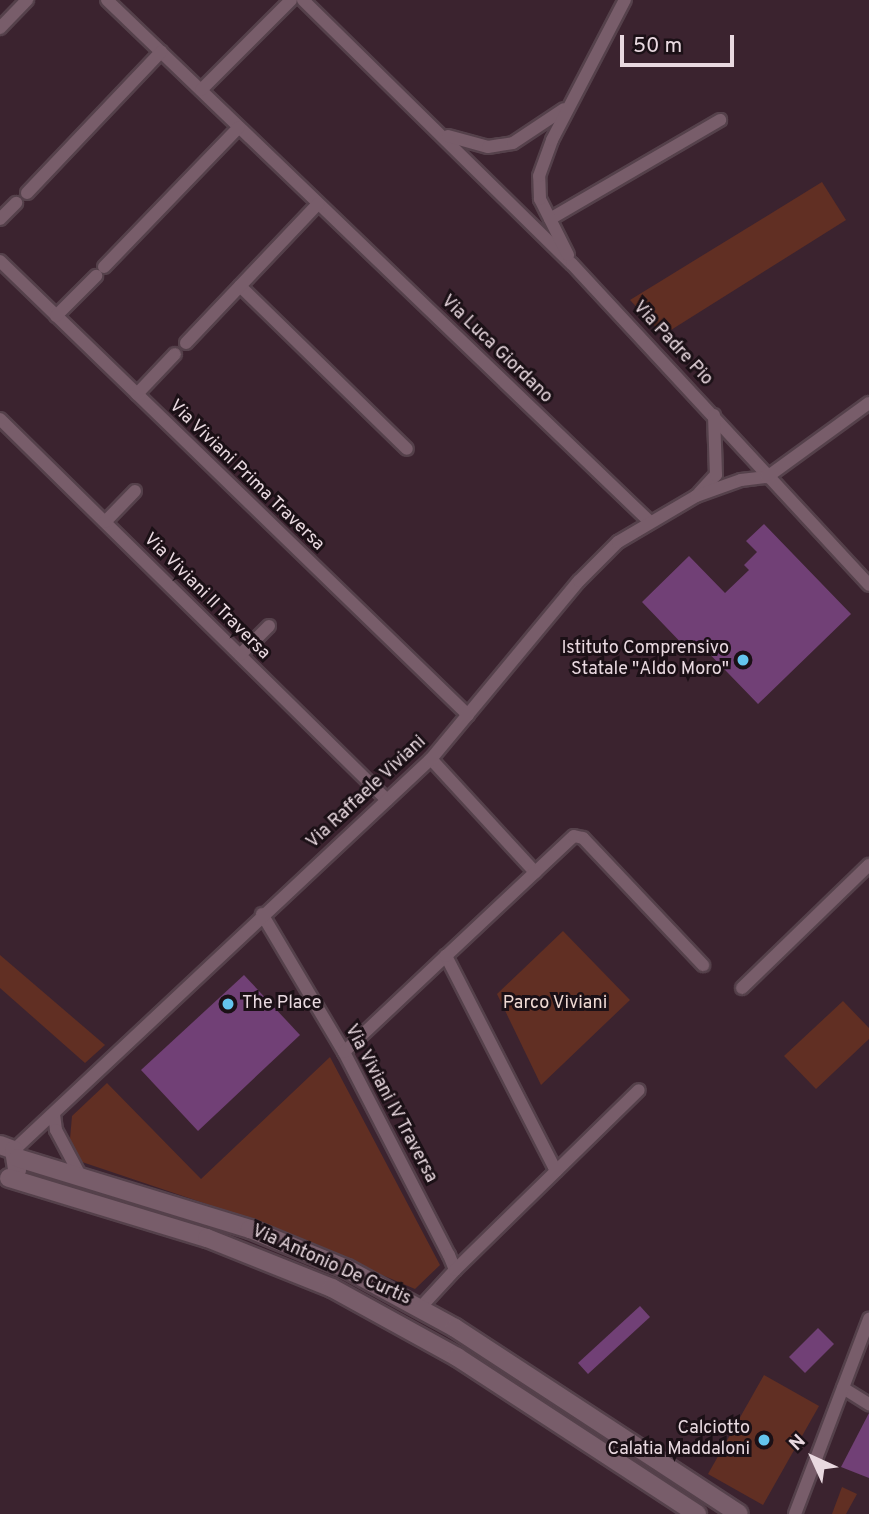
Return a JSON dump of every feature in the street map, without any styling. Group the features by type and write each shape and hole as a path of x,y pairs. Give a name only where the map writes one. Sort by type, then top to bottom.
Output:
{"street":[{"path":"0,28 27,0"},
{"name":"Via Luca Giordano","path":"107,0 649,521"},
{"path":"201,90 291,0"},
{"name":"Via Padre Pio","path":"303,0 572,264 869,585"},
{"path":"572,264 540,199 539,176 572,101 625,0"},
{"path":"27,193 161,52"},
{"path":"441,134 488,147 513,142 541,128 572,101"},
{"path":"550,219 720,120"},
{"path":"57,316 239,127"},
{"path":"0,219 16,203"},
{"path":"186,343 318,204"},
{"name":"Via Viviani Prima Traversa","path":"0,261 468,715"},
{"path":"240,286 407,449"},
{"path":"138,394 175,354"},
{"name":"Via Raffaele Viviani","path":"11,1151 54,1114 262,914 431,759 579,581 618,542 649,521 696,496 767,477 869,403"},
{"name":"Via Raffaele Viviani","path":"696,496 716,475 714,415"},
{"name":"Via Viviani II Traversa","path":"0,419 387,800"},
{"path":"105,522 135,491"},
{"path":"240,655 269,625"},
{"path":"431,759 536,872"},
{"path":"344,1052 574,836 583,838 703,965"},
{"path":"742,988 869,865"},
{"name":"Via Viviani IV Traversa","path":"262,914 344,1052 455,1270"},
{"path":"446,956 556,1171"},
{"path":"421,1307 455,1270 639,1090"},
{"path":"54,1114 55,1130 81,1178"},
{"name":"Via Antonio De Curtis","path":"11,1151 81,1178 250,1229 347,1269 421,1307 739,1514"},
{"name":"Via Antonio De Curtis","path":"5,1179 17,1170 11,1151"},
{"name":"Via Antonio De Curtis","path":"5,1179 206,1238 332,1288 402,1323 697,1514"},
{"path":"795,1514 869,1320"},
{"path":"843,1388 869,1404"},
{"path":"532,1406 544,1389"}],"green space":[{"path":"822,182 846,220 663,335 630,300"},
{"name":"Parco Viviani","path":"563,931 630,1000 541,1085 497,994"},
{"path":"0,955 105,1045 85,1063 0,988"},
{"path":"843,1001 869,1028 869,1039 816,1089 784,1056"},
{"path":"330,1057 440,1265 415,1289 248,1218 82,1162 70,1139 72,1116 107,1083 201,1179"},
{"name":"Calciotto Calatia Maddaloni","path":"764,1375 819,1406 763,1505 708,1474"},
{"path":"842,1487 857,1494 846,1514 832,1514"}],"building":[{"path":"764,524 851,614 758,704 697,641 688,650 642,602 689,556 725,593 749,570 744,565 757,552 746,541"},
{"path":"244,975 300,1035 198,1131 141,1070"},
{"path":"640,1306 650,1317 588,1374 578,1363"},
{"path":"818,1328 834,1344 805,1373 789,1357"},
{"path":"869,1413 869,1478 841,1467"}],"place":[{"name":"Istituto Comprensivo Statale \"Aldo Moro\"","path":"743,660"},
{"name":"The Place","path":"228,1004"},
{"name":"Calciotto Calatia Maddaloni","path":"764,1440"}]}
